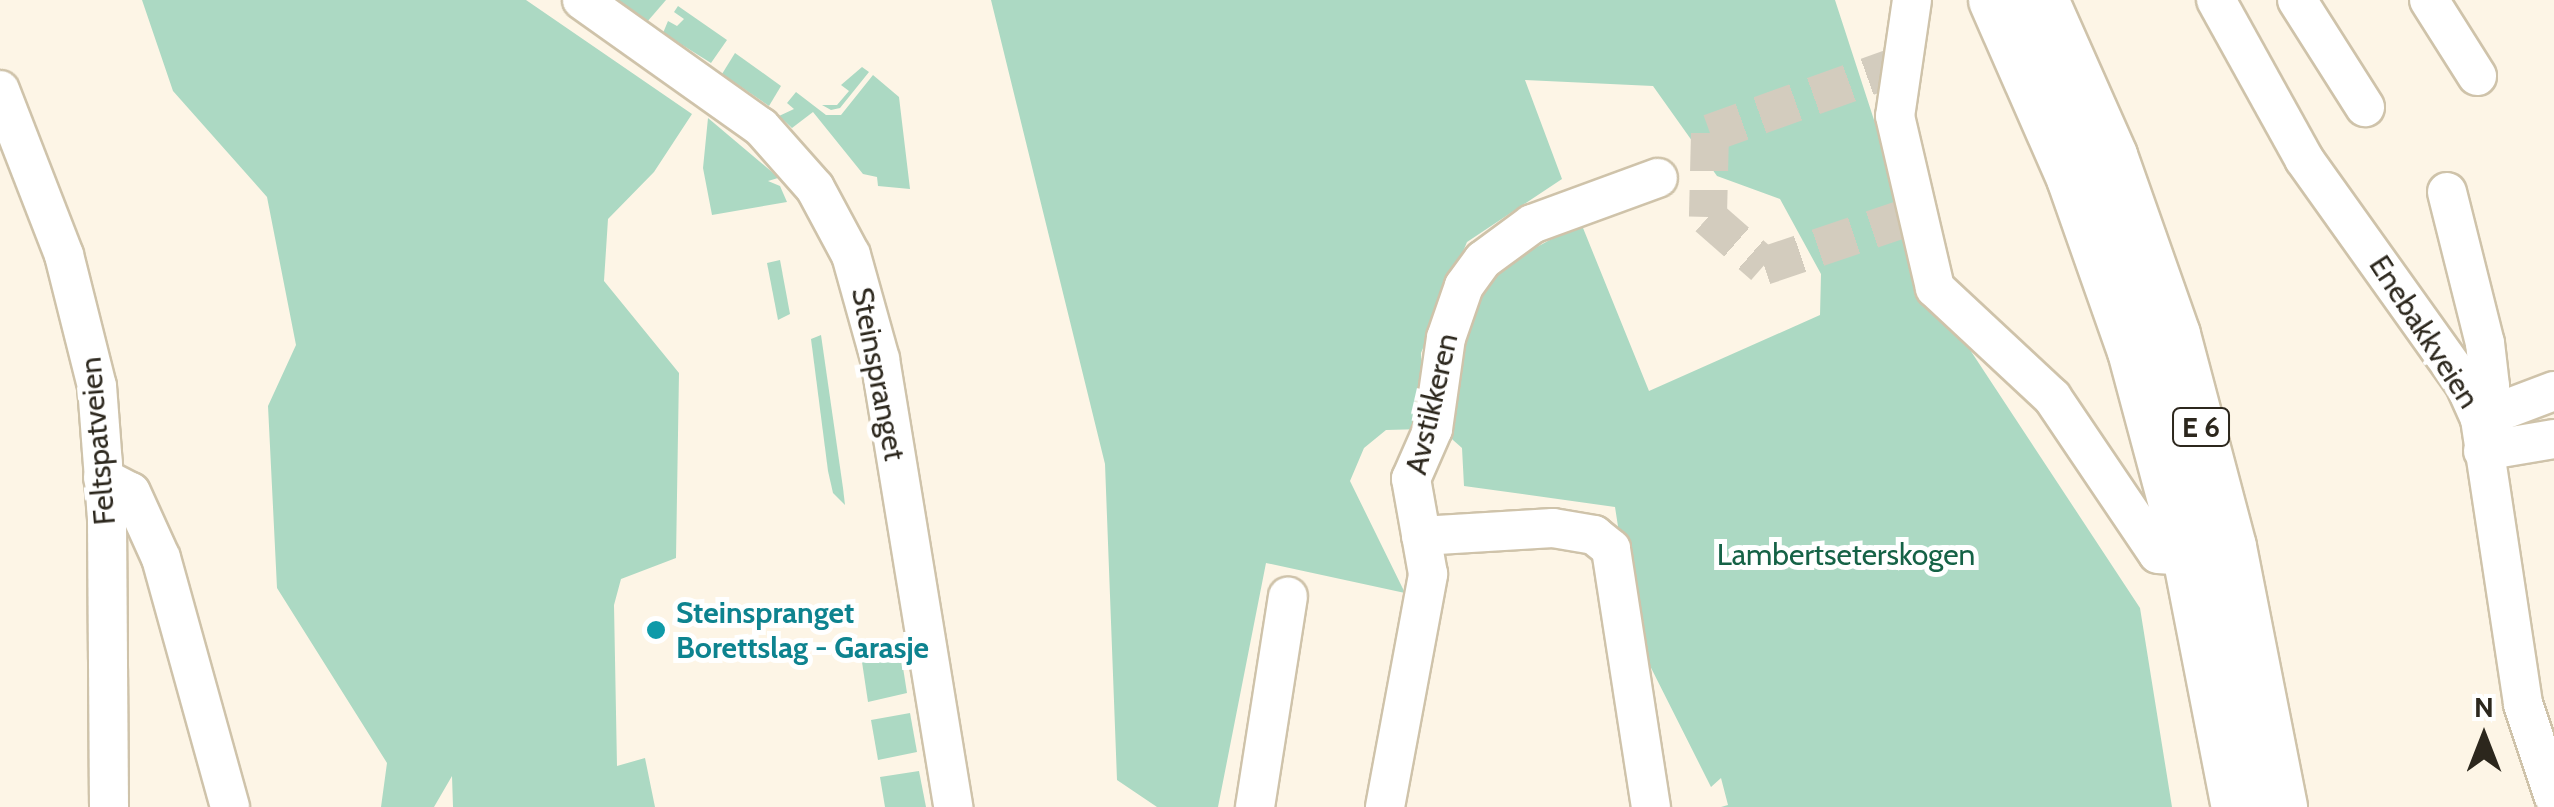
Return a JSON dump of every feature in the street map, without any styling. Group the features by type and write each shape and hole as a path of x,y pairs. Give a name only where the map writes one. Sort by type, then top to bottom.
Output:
{"highway":[{"name":"E 6","path":"1995,0 2073,178 2134,351 2189,556 2238,807"},
{"name":"E 6","path":"2042,0 2148,256 2200,424 2281,807"}],"street":[{"name":"Steinspranget","path":"582,0 761,127 815,188 852,255 880,359 953,807"},
{"path":"1912,0 1896,116 1935,288 2052,397 2158,554 2189,556"},
{"name":"Enebakkveien","path":"2216,0 2283,126 2464,383 2482,435 2554,797"},
{"path":"2297,0 2364,107"},
{"path":"2429,0 2478,76"},
{"name":"Feltspatveien","path":"0,90 88,338 104,478 109,807"},
{"name":"Avstikkeren","path":"1385,807 1428,574 1411,479 1434,428 1446,338 1464,286 1482,260 1558,210 1658,178"},
{"path":"2446,192 2485,342 2490,386 2482,435"},
{"path":"2482,435 2554,391"},
{"path":"2482,435 2554,439"},
{"path":"104,478 131,492 149,526 206,701 230,807"},
{"path":"1421,536 1576,530 1611,549 1651,807"},
{"path":"1255,807 1288,597"}],"green space":[{"path":"142,0 526,0 692,114 654,172 608,219 604,281 679,373 676,558 621,579 614,605 617,766 645,758 655,807 453,807 452,776 434,807 381,807 387,763 277,588 268,406 296,345 267,197 173,91"},
{"path":"616,0 666,0 647,22"},
{"name":"Lambertseterskogen","path":"991,0 1835,0 1928,286 2140,608 2172,807 1721,807 1728,805 1721,778 1711,787 1635,636 1615,507 1464,486 1462,448 1444,432 1459,351 1477,290 1498,268 1581,223 1649,391 1820,315 1821,274 1780,199 1717,176 1653,86 1525,80 1562,179 1467,242 1421,353 1424,429 1386,430 1364,448 1350,481 1405,593 1266,563 1218,807 1157,807 1117,780 1105,464"},
{"path":"678,6 727,40 711,63 663,33 668,21 677,26 684,19 674,12"},
{"path":"735,53 781,86 769,106 722,74"},
{"path":"862,67 869,72 840,108 831,110 822,105 837,105 849,91 841,85"},
{"path":"873,75 899,97 910,189 878,186 877,177 863,174 813,112 792,128 779,116 794,109 787,103 796,92 826,115 841,115"},
{"path":"708,118 778,178 768,181 780,186 787,202 712,215 703,168"},
{"path":"780,260 790,314 778,320 767,263"},
{"path":"821,335 845,505 833,493 828,471 811,339"},
{"path":"901,655 907,693 868,702 862,662"},
{"path":"910,713 917,752 878,760 871,720"},
{"path":"919,771 926,807 885,807 880,777"}],"tunnel":[{"path":"1903,64 1710,133 1708,217 1764,266 1918,214"}],"place":[{"name":"Steinspranget Borettslag - Garasje","path":"656,630"}]}
